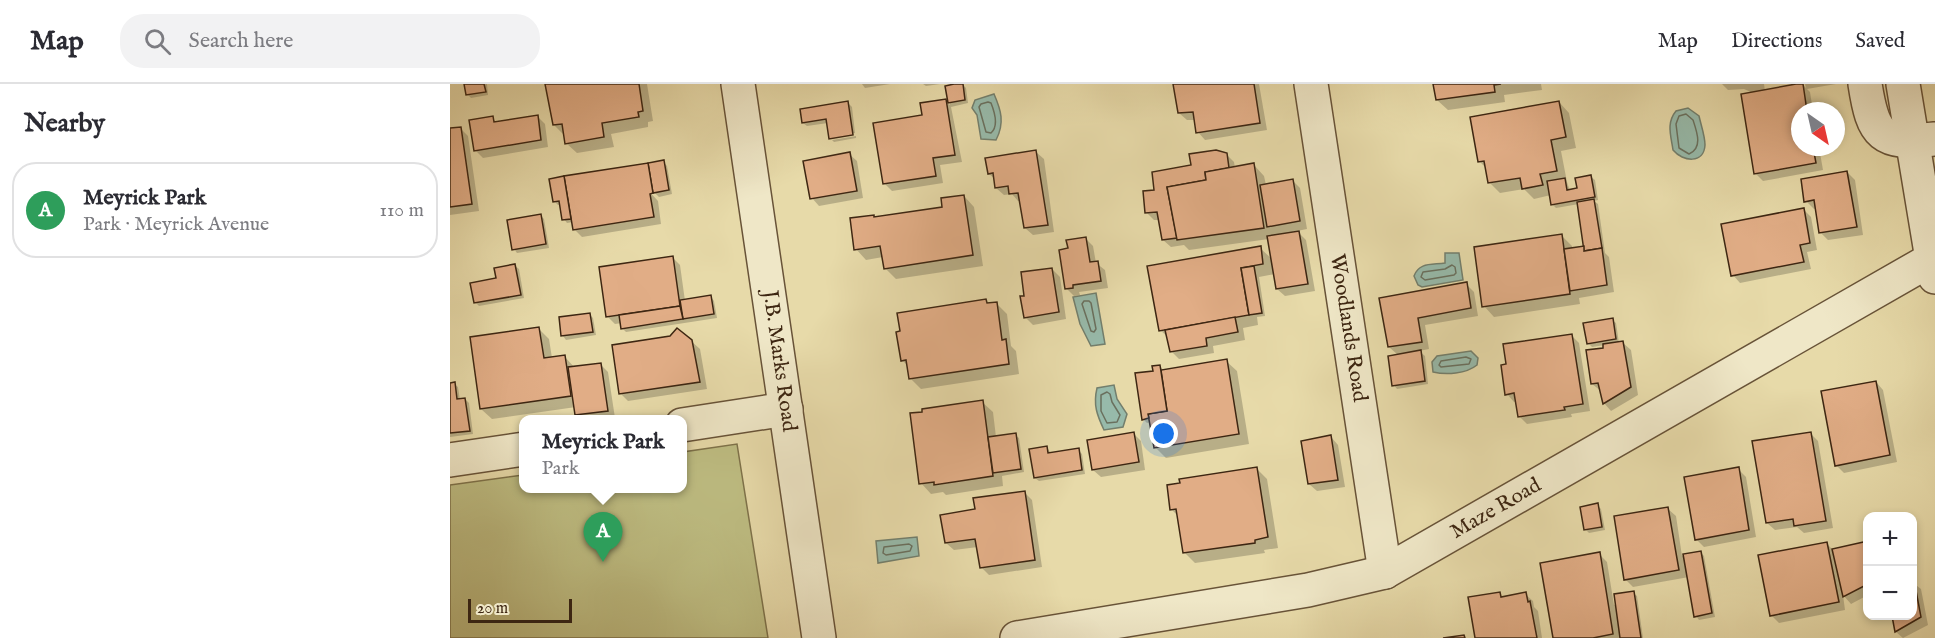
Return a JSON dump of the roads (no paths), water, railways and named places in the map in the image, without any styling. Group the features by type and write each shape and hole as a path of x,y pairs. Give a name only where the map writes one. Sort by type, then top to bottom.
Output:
{"street":[{"name":"J.B. Marks Road","path":"738,84 819,638"},
{"name":"Woodlands Road","path":"1311,84 1385,572"},
{"path":"1865,84 1870,114 1876,126 1885,135 1894,140 1924,140"},
{"path":"1903,84 1924,140 1933,268"},
{"name":"Maze Road","path":"1017,638 1308,590 1385,572 1933,268"},
{"path":"687,424 786,409"},
{"path":"450,460 519,450"}],"water":[{"path":"994,94 1001,117 999,134 996,140 981,139 977,115 972,108 975,100"},
{"path":"1688,108 1699,116 1705,142 1701,155 1692,159 1682,157 1673,150 1670,130 1671,120 1676,111"},
{"path":"1445,253 1459,253 1463,280 1422,287 1418,285 1414,276 1419,268 1445,263"},
{"path":"1096,293 1105,344 1091,346 1080,324 1073,297"},
{"path":"1471,351 1478,358 1477,365 1472,368 1456,373 1433,372 1432,362 1437,356"},
{"path":"1114,385 1117,399 1127,414 1123,427 1104,430 1096,410 1097,388"},
{"path":"917,537 919,556 878,563 876,541"}],"place":[{"name":"Meyrick Park","path":"603,562"}]}
